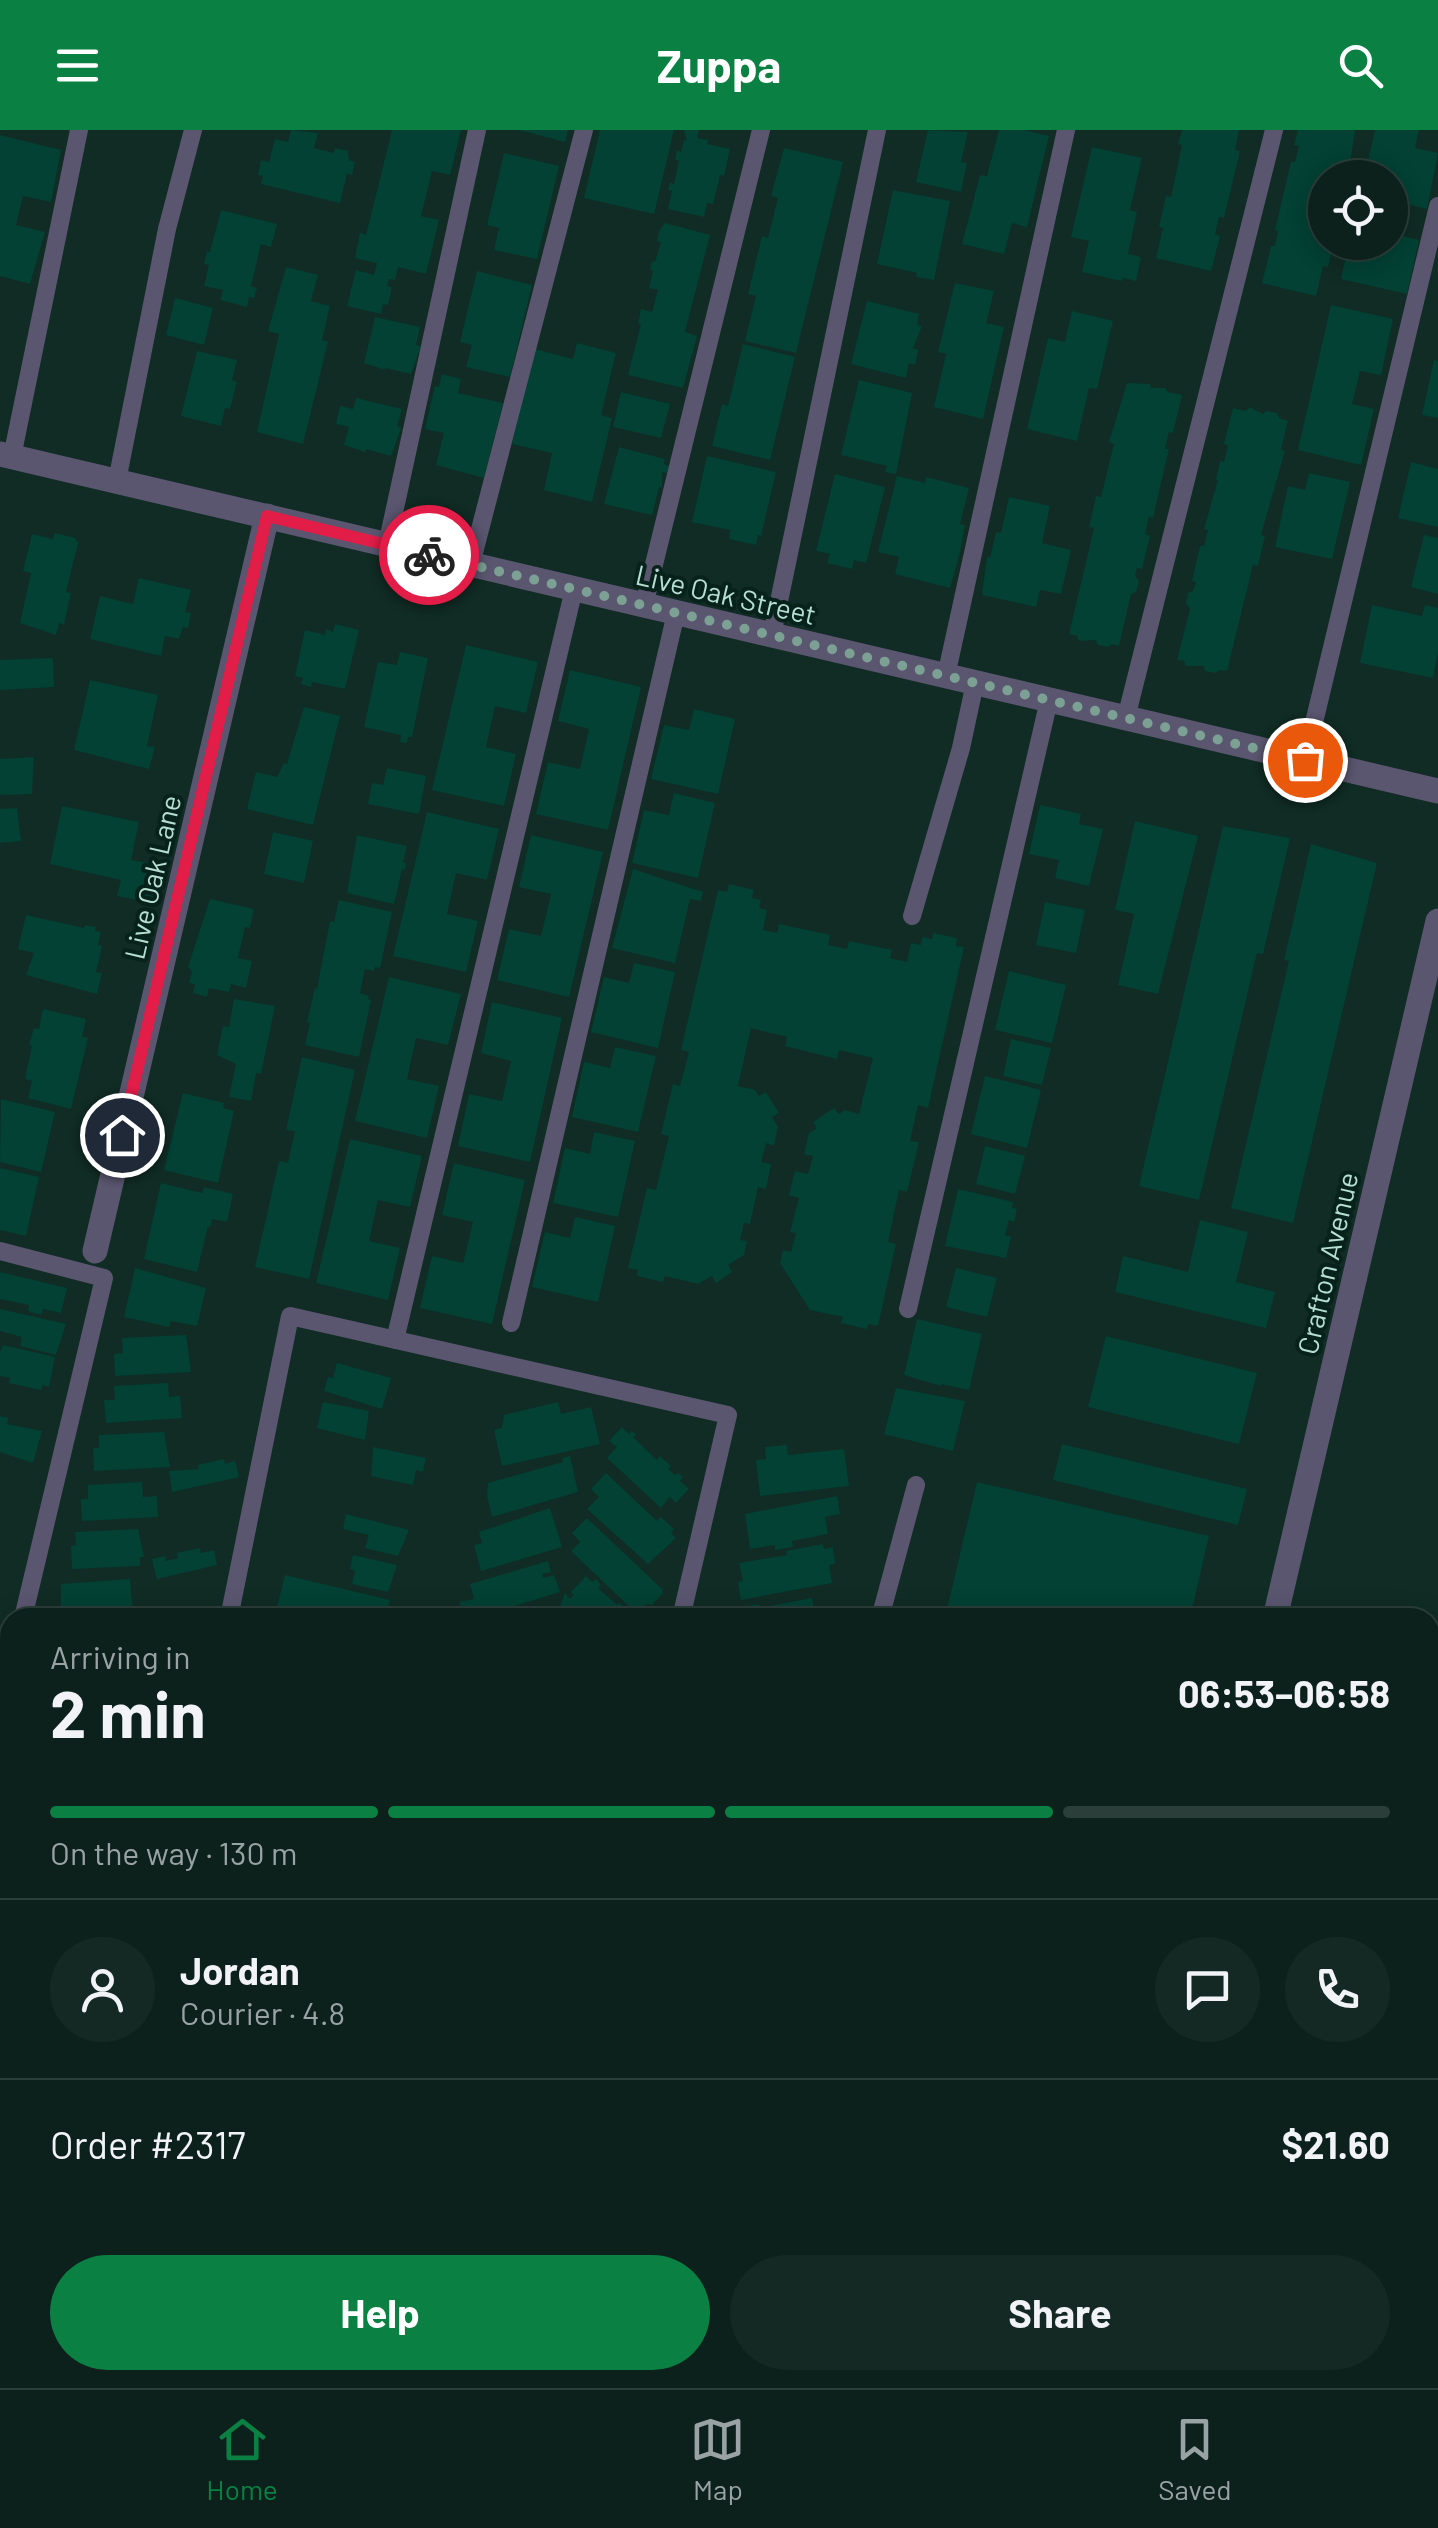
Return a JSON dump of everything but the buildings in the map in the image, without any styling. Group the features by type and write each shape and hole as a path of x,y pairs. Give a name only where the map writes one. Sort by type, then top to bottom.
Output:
{"street":[{"name":"Live Oak Street","path":"6,455 1438,792"},
{"name":"Live Oak Lane","path":"95,1252 267,516"},
{"name":"Crafton Avenue","path":"1277,1608 1438,921"}],"lane":[{"path":"6,455 79,130"},
{"path":"118,481 167,229 193,130"},
{"path":"388,545 477,130"},
{"path":"470,564 584,130"},
{"path":"644,606 760,130"},
{"path":"772,635 877,130"},
{"path":"946,676 1066,130"},
{"path":"1126,718 1274,130"},
{"path":"1305,760 1438,206"},
{"path":"395,1340 574,589"},
{"path":"511,1322 676,613"},
{"path":"912,916 961,748 975,683"},
{"path":"908,1310 1049,700"},
{"path":"0,1251 104,1278 25,1608"},
{"path":"231,1608 290,1316 728,1415 683,1608"},
{"path":"883,1608 916,1485"}],"way so far":[{"path":"429,555 1305,760"}],"route":[{"path":"122,1135 267,516 429,555"}]}
